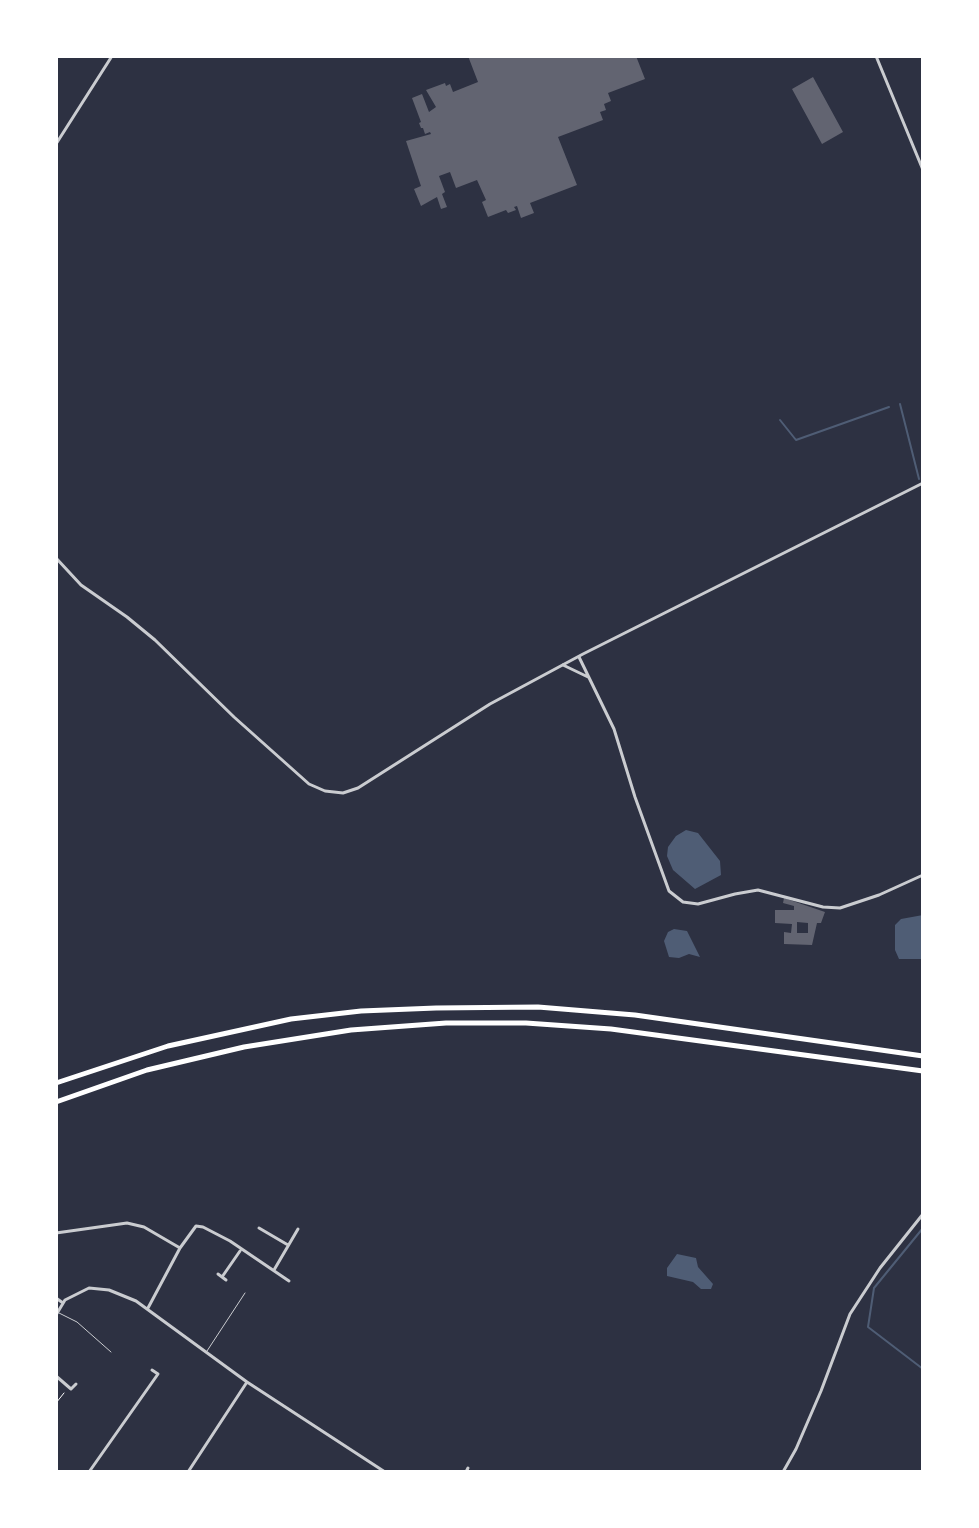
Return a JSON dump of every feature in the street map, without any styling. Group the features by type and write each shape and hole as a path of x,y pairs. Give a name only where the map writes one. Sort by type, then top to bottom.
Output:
{"highway":[{"path":"56,1083 168,1046 291,1019 361,1011 436,1008 538,1007 607,1012 923,1056"},
{"path":"56,1102 147,1070 244,1047 351,1030 446,1023 526,1023 611,1029 923,1071"}],"street":[{"path":"56,144 112,56"},
{"path":"876,57 923,170"},
{"path":"56,558 81,585 155,640 309,784 334,794 358,788 490,704 579,656 923,483"},
{"path":"579,656 614,729 669,891 683,902 698,904 758,890 823,907 840,908 923,875"},
{"path":"563,665 591,678"},
{"path":"783,1472 796,1449 850,1314 880,1268 923,1214"},
{"path":"56,1233 127,1223 144,1227 180,1248"},
{"path":"148,1308 192,1227 200,1225 289,1281"},
{"path":"259,1228 288,1245"},
{"path":"273,1271 298,1229"},
{"path":"222,1277 241,1249"},
{"path":"57,1314 63,1303 78,1292 94,1287 117,1292 148,1308 247,1382 385,1472"},
{"path":"56,1298 63,1303"},
{"path":"89,1472 158,1374 152,1370"},
{"path":"56,1376 71,1389 76,1384"},
{"path":"188,1472 247,1382"}],"lane":[{"path":"206,1353 245,1293"},
{"path":"57,1314 77,1322 111,1352"}],"path":[{"path":"56,1403 69,1387"}],"water":[{"path":"686,830 698,833 720,861 721,875 695,889 673,870 667,856 668,847 676,836"},
{"path":"923,915 923,959 899,959 895,950 895,925 901,919"},
{"path":"674,929 687,931 700,957 689,954 679,958 669,957 664,941 668,932"},
{"path":"677,1254 696,1258 698,1267 713,1284 711,1289 701,1289 693,1282 667,1276 667,1268"}],"building":[{"path":"468,56 636,56 645,79 608,93 611,101 604,104 606,110 600,112 603,120 558,137 577,185 530,203 534,213 521,218 517,206 514,207 516,210 508,213 506,210 488,217 482,202 486,200 477,180 456,188 450,172 439,176 447,207 441,209 437,197 421,206 414,189 421,186 406,141 431,134 425,134 421,128 412,98 422,94 429,112 436,107 426,90 445,83 446,86 450,84 453,92 478,82"},
{"path":"813,77 843,132 822,144 792,89"},
{"path":"784,898 825,912 821,923 817,923 812,945 784,944 784,932 791,933 792,924 775,923 775,910 794,910 794,906 783,903","holes":["797,922 808,923 808,933 797,933"]}],"waterway":[{"path":"900,404 919,479"},
{"path":"780,420 796,440 889,407"},
{"path":"923,1228 874,1288 868,1327 923,1369"}]}
